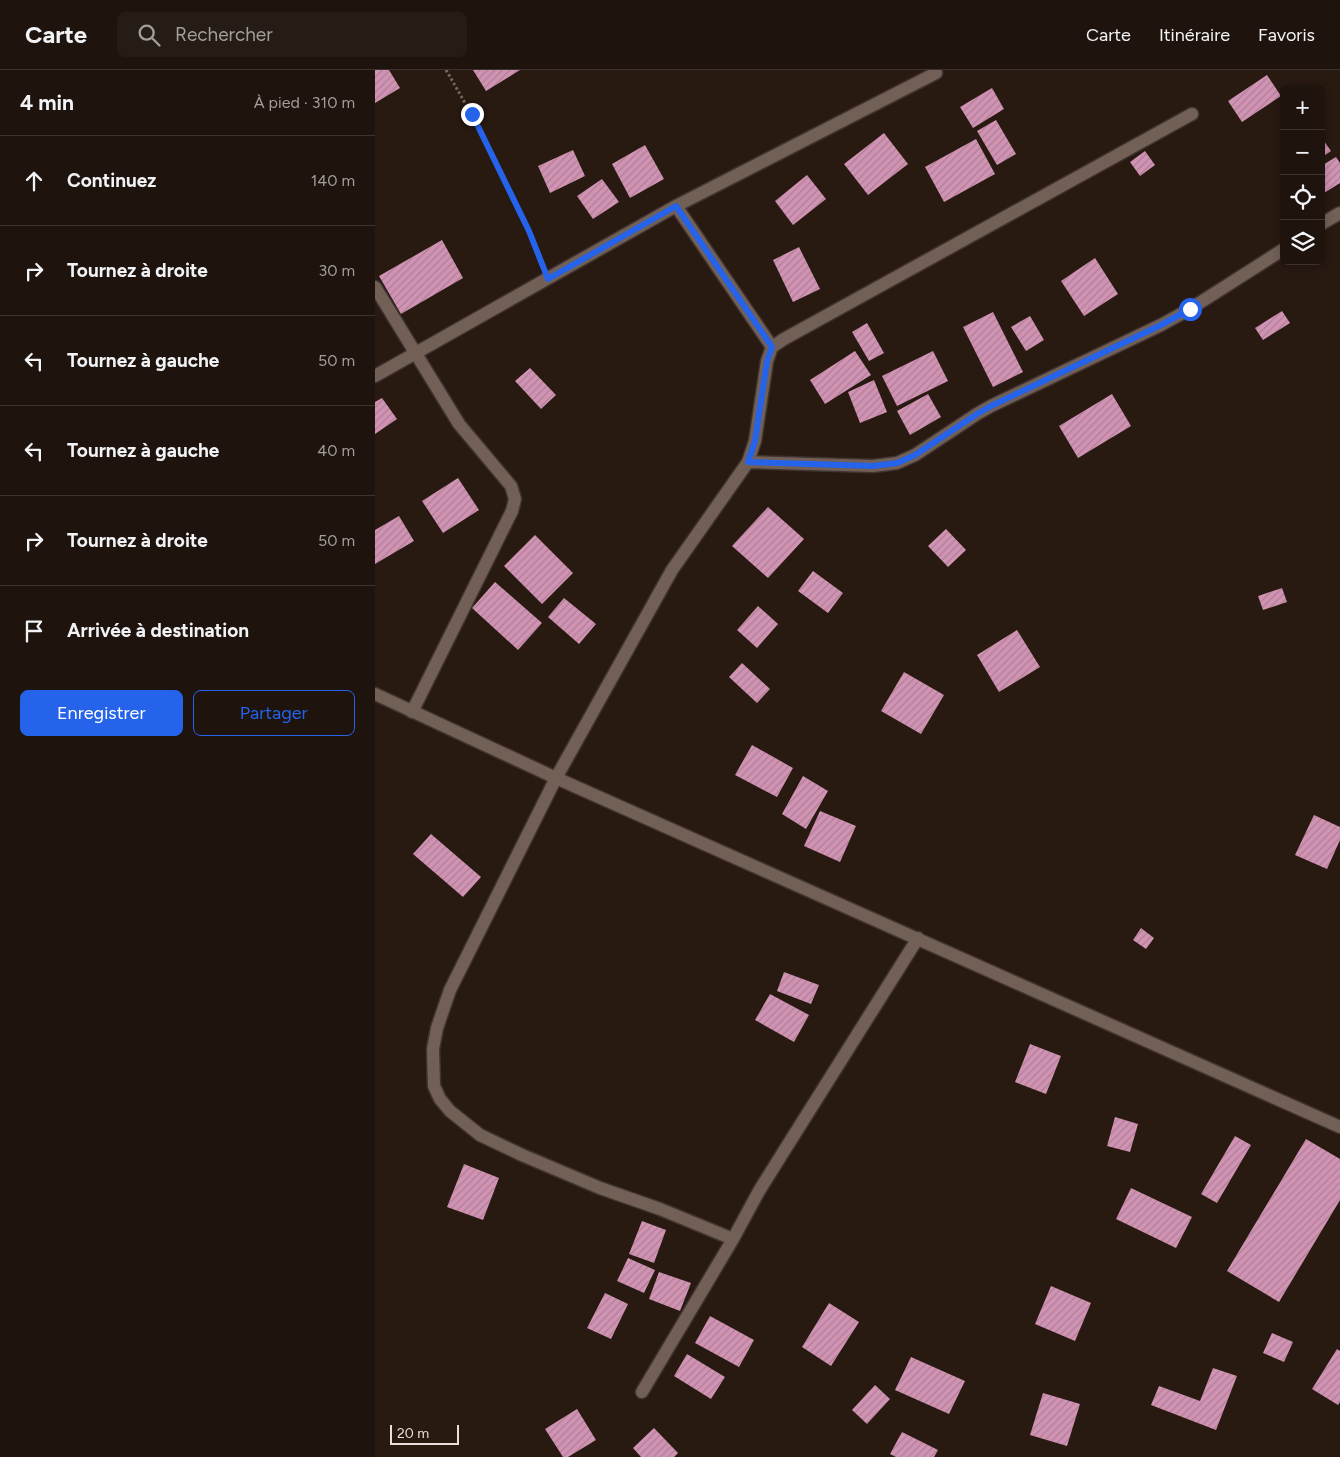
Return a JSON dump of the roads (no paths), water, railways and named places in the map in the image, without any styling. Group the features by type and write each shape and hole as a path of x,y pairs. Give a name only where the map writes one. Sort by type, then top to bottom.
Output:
{"street":[{"path":"375,376 676,206 936,73"},
{"path":"733,1239 660,1209 600,1188 522,1155 480,1135 450,1111 440,1099 434,1086 433,1049 437,1028 450,990 556,778 672,570 748,462 755,441 767,361 772,347 1192,114"},
{"path":"676,206 772,347"},
{"path":"1325,222 1340,213"},
{"path":"748,462 873,466 897,463 915,455 991,406 1161,325 1190,309 1280,251"},
{"path":"375,286 459,424 511,486 515,499 512,511 413,712"},
{"path":"375,694 556,778 1340,1127"},
{"path":"642,1392 733,1239 759,1191 918,938"}]}
